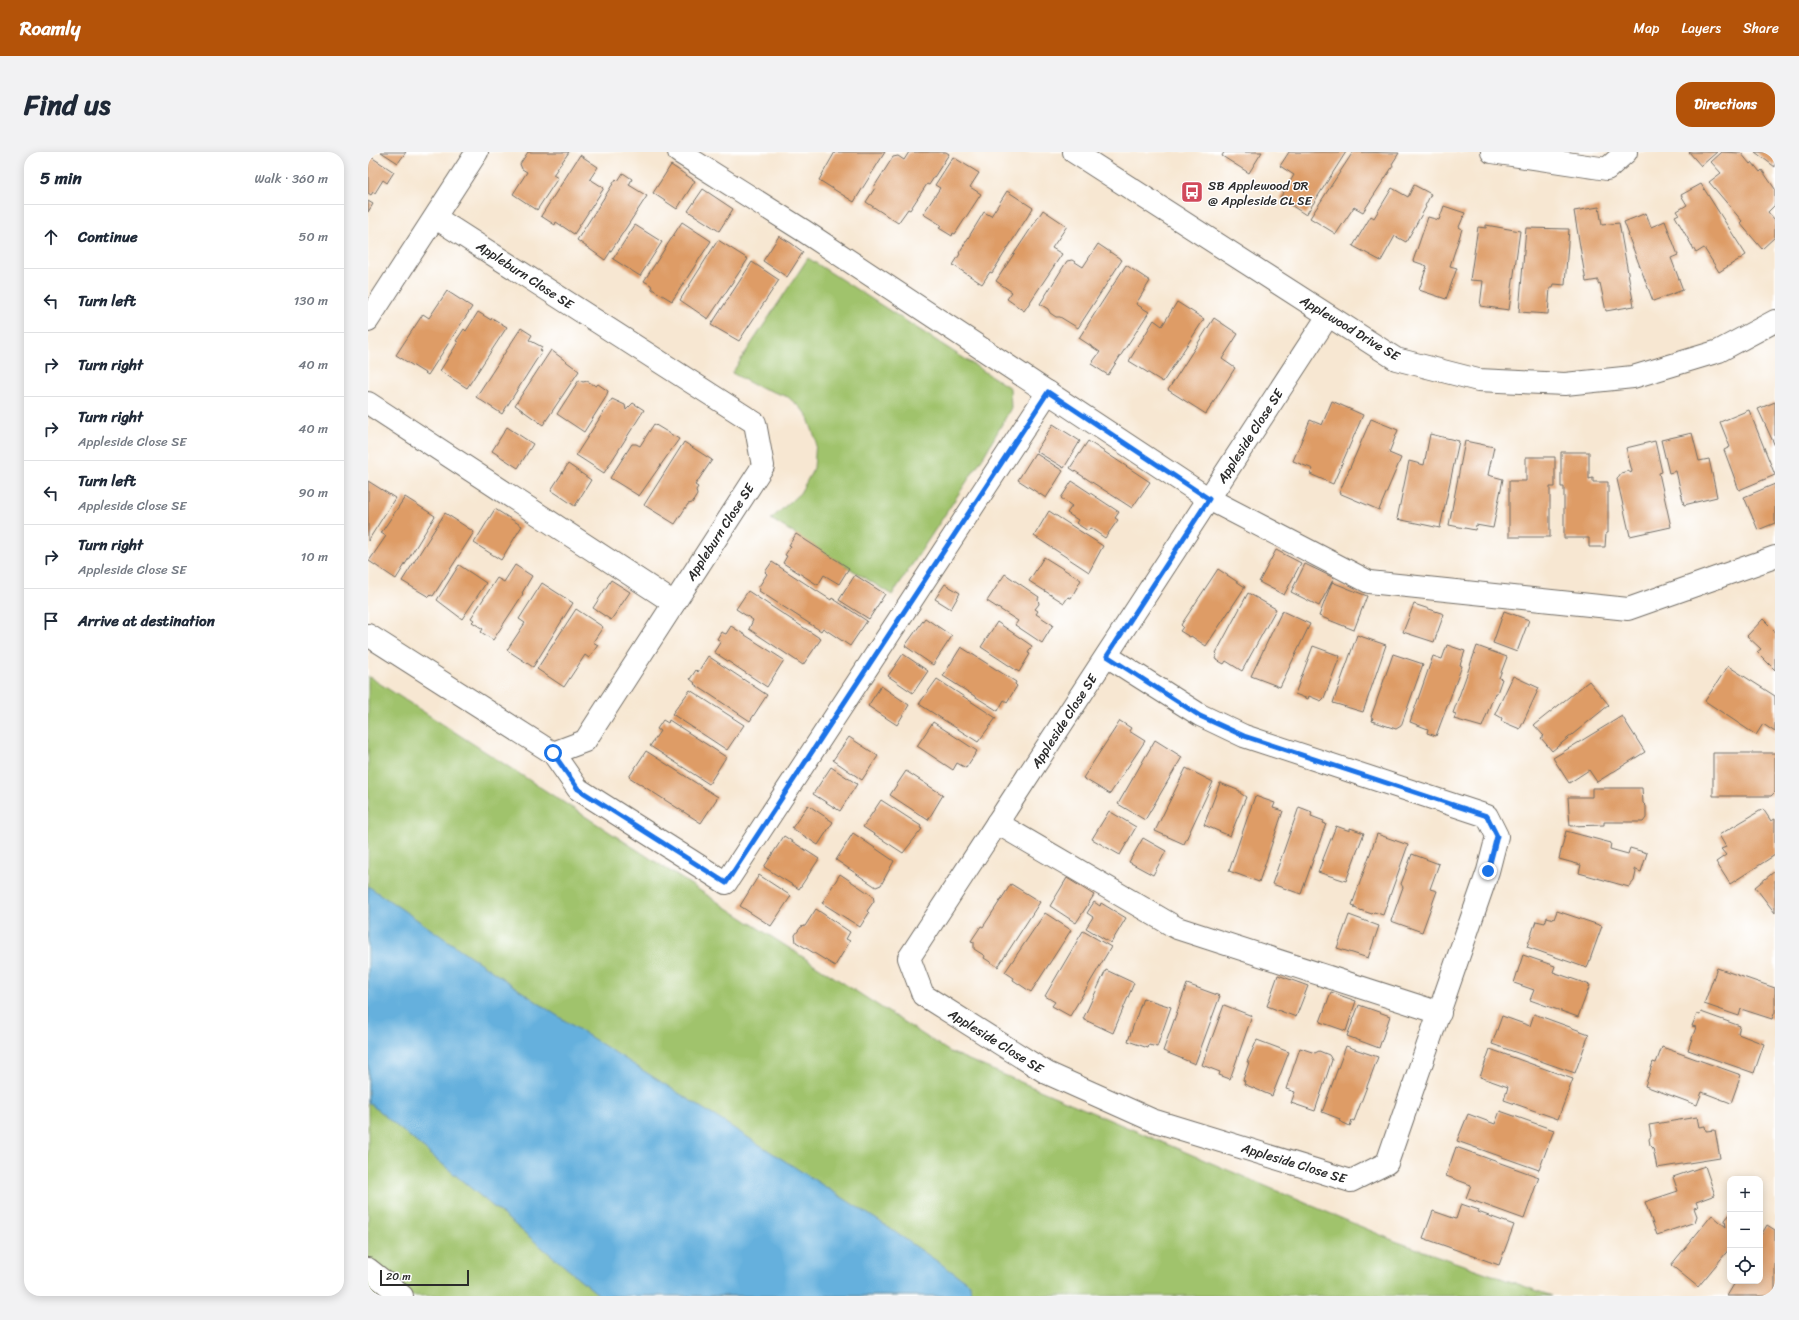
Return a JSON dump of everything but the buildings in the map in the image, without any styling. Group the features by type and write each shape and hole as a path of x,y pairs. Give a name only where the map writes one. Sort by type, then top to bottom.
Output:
{"main road":[{"path":"368,320 436,218 477,152"},
{"path":"679,152 810,235 1209,499 1369,582 1628,609 1775,557"},
{"name":"Applewood Drive SE","path":"1074,152 1396,359 1478,380 1565,384 1633,377 1719,351 1775,321"},
{"path":"1492,152 1607,169 1626,152"},
{"name":"Appleburn Close SE","path":"436,218 755,423 763,466 585,741 553,753"},
{"name":"Appleside Close SE","path":"1107,656 1200,716 1244,736 1487,816 1497,836 1488,871 1440,1013 1386,1163 1351,1181 1152,1120 1047,1073 923,995 909,958 1328,316"},
{"path":"368,635 553,753 578,789 726,883 1048,392"},
{"path":"368,403 674,603"},
{"path":"997,823 1177,928 1440,1013"},
{"path":"368,1269 402,1296"}],"green space":[{"path":"808,258 1010,388 1011,408 985,454 892,595 771,519 800,493 814,468 816,440 806,413 788,397 754,385 732,373"},
{"path":"368,676 950,1052 1395,1241 1552,1296 368,1296"}],"water":[{"path":"368,886 553,1013 879,1221 970,1284 971,1296 600,1296 368,1102"}],"place":[{"name":"SB Applewood DR @ Appleside CL SE","path":"1192,192"}],"route":[{"path":"553,753 578,789 726,883 1048,392 1209,499 1107,656 1200,716 1244,736 1487,816 1497,836 1488,871"}]}
